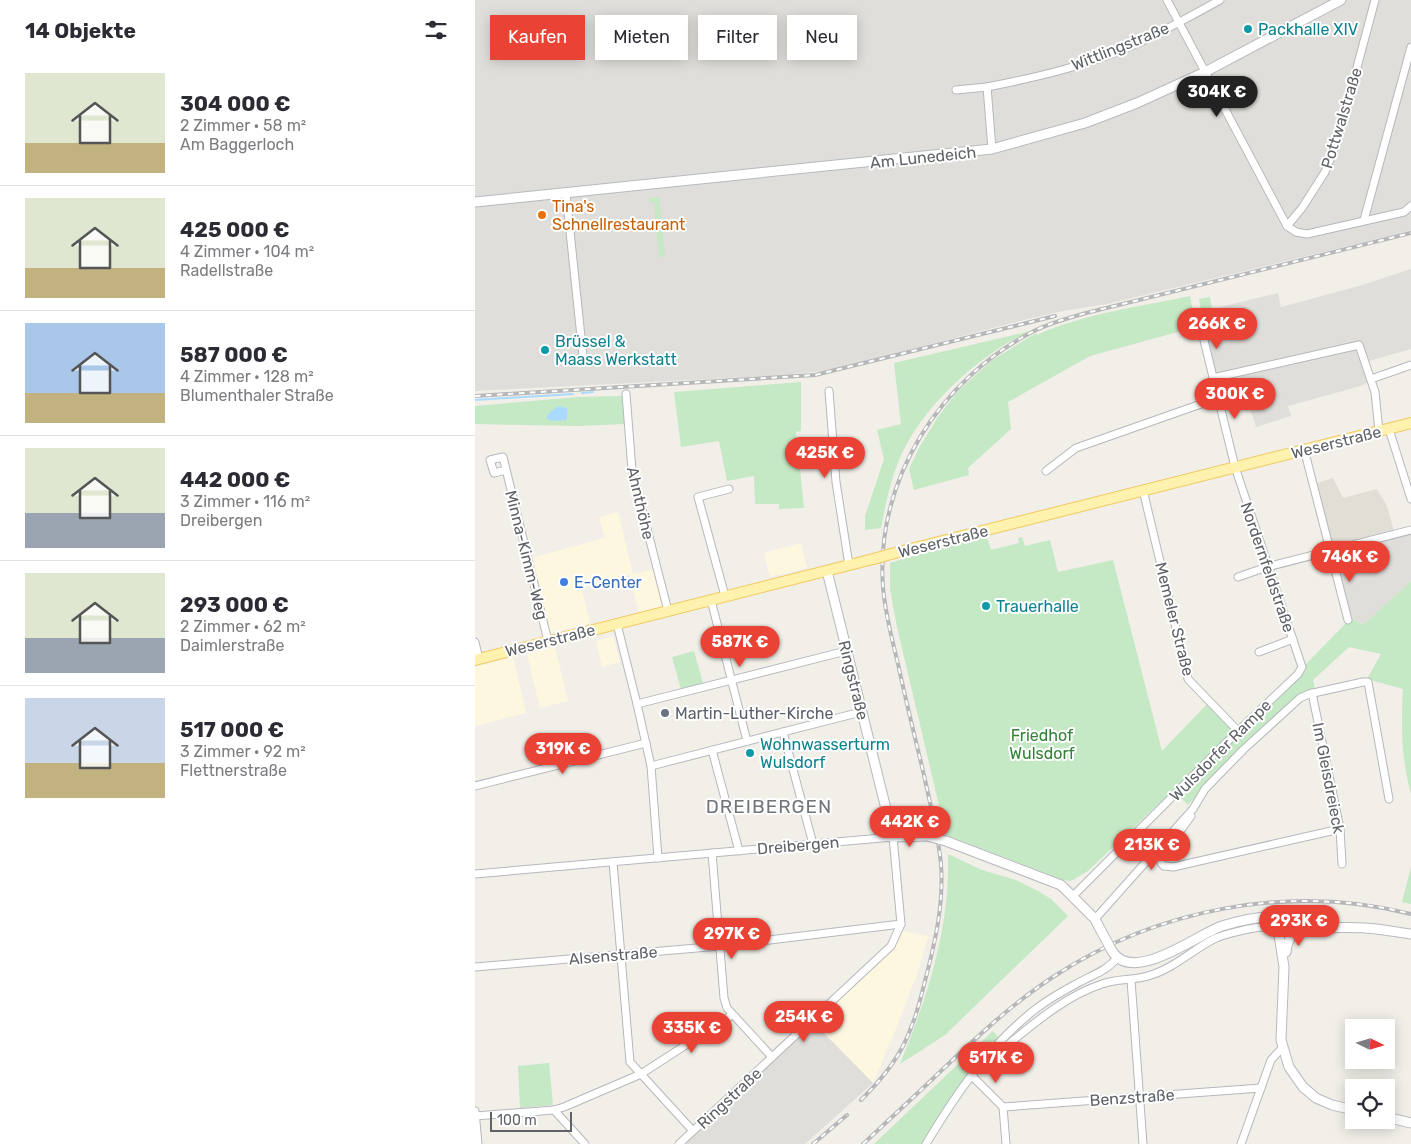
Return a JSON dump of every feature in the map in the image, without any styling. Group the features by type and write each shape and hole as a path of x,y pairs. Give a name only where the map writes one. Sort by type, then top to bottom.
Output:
{"main road":[{"name":"Weserstraße","path":"477,659 1411,423"}],"street":[{"path":"1167,0 1287,226 1296,232 1307,234 1404,212 1411,206"},
{"name":"Wittlingstraße","path":"957,90 987,88 1036,78 1097,60 1179,23 1220,0"},
{"name":"Am Lunedeich","path":"475,202 991,149 1105,116 1205,72 1341,0"},
{"name":"Pottwalstraße","path":"1287,226 1302,208 1321,179 1337,142 1375,0"},
{"path":"1364,220 1411,47"},
{"path":"987,88 991,149"},
{"path":"566,193 583,356"},
{"name":"Nordernfeldstraße","path":"1201,328 1235,467 1302,667"},
{"path":"1213,378 1359,344 1375,392 1384,430 1411,499"},
{"path":"1371,379 1411,365"},
{"path":"829,391 836,482 849,565"},
{"name":"Ahnthöhe","path":"626,394 632,470 668,611"},
{"path":"1046,471 1076,448 1218,398"},
{"path":"1304,449 1348,620"},
{"name":"Minna-Kimm-Weg","path":"507,470 548,640"},
{"path":"725,596 699,497 729,489"},
{"name":"Memeler Straße","path":"1143,490 1188,679 1238,731"},
{"path":"1237,577 1267,567 1411,530"},
{"name":"Ringstraße","path":"679,1144 887,950 901,924 893,837 827,570"},
{"path":"711,600 747,741"},
{"path":"617,624 651,766 658,858"},
{"path":"1259,652 1293,639"},
{"path":"475,642 477,659"},
{"path":"637,704 846,651"},
{"name":"Wulsdorfer Rampe","path":"1073,897 1238,731 1299,674 1302,667"},
{"path":"1096,922 1193,808 1205,789 1243,750 1300,698 1312,693 1368,682 1389,799"},
{"name":"Im Gleisdreieck","path":"1312,693 1340,829 1342,864"},
{"path":"651,766 861,712"},
{"path":"783,732 813,844"},
{"path":"475,786 646,743"},
{"path":"712,750 739,851"},
{"path":"1193,808 1191,816 1161,858 1161,863 1167,867 1340,829"},
{"name":"Dreibergen","path":"475,874 893,837 927,836 946,841 1061,885 1096,922 1115,954"},
{"path":"712,853 724,998 727,1008 732,1015 772,1058"},
{"path":"613,862 630,1062 693,1131"},
{"path":"1277,916 1285,967"},
{"path":"926,1144 947,1109 1001,1040 1038,1008 1075,984 1107,968 1115,954 1129,963 1146,962 1165,955 1221,926 1247,919 1277,916 1325,927 1365,928 1411,934"},
{"path":"1308,923 1295,931 1286,946 1282,1048 1289,1068 1303,1087 1313,1096 1332,1105 1345,1108"},
{"name":"Alsenstraße","path":"475,968 720,946 901,924"},
{"path":"984,1061 995,1055 1063,1002 1096,986 1116,981 1131,980 1162,971 1215,939 1264,927 1287,932 1295,931"},
{"path":"1131,980 1143,1144"},
{"path":"475,1116 554,1110 613,1087 641,1074 732,1015"},
{"path":"1241,1144 1271,1060 1282,1048"},
{"path":"972,1076 1003,1107 1006,1144"},
{"name":"Benzstraße","path":"1003,1107 1261,1088"},
{"path":"554,1110 585,1144"},
{"path":"475,1111 478,1144"},
{"path":"1395,1119 1411,1123"}],"shaded area":[{"path":"475,0 1411,0 1411,231 1107,304 1028,319 830,370 787,375 475,391"},
{"path":"1411,269 1411,349 1369,361 1374,378 1361,386 1288,406 1291,416 1256,427 1238,370 1216,375 1204,325 1214,323 1212,309 1278,293 1281,307 1359,286"},
{"path":"1333,478 1343,498 1377,489 1387,506 1394,531 1333,545 1317,483"},
{"path":"618,512 633,574 654,569 663,606 639,612 629,575 581,588 590,623 542,635 523,560 605,538 599,517"},
{"path":"1411,534 1411,581 1363,625 1351,618 1335,554"},
{"path":"801,543 807,568 770,577 764,553"},
{"path":"613,636 620,662 602,667 596,641"},
{"path":"555,647 568,701 540,708 527,654"},
{"path":"513,657 526,713 475,726 475,667"},
{"path":"902,931 928,936 918,972 873,1083 814,1023 892,950"},
{"path":"814,1023 873,1083 805,1144 685,1144"}],"green space":[{"path":"659,197 665,256 659,257 654,203 649,203 649,198"},
{"path":"1190,296 1196,327 1090,356 1008,402 1011,429 968,468 969,475 914,490 909,469 920,446 938,417 958,391 991,361 1036,333 1037,335 1055,327 1093,316"},
{"path":"1210,297 1214,323 1204,325 1199,299"},
{"path":"1031,331 1004,345 972,368 927,413 905,447 897,465 889,489 881,528 865,530 865,516 884,459 877,430 901,424 894,363"},
{"path":"801,382 801,431 796,432 804,508 779,509 779,504 755,504 754,476 727,481 719,441 681,447 674,392"},
{"path":"622,396 626,405 625,424 579,426 475,424 475,406 578,397"},
{"name":"Friedhof Wulsdorf","path":"986,534 991,550 1019,543 1018,538 1022,537 1025,546 1050,540 1058,572 1113,560 1162,751 1208,703 1238,734 1305,672 1306,664 1351,618 1363,625 1411,581 1411,794 1402,742 1403,689 1367,679 1381,654 1349,647 1313,680 1315,689 1300,694 1241,750 1188,805 1173,790 1088,871 1071,881 1063,880 946,835 897,627 890,589 890,563"},
{"path":"694,651 703,683 681,689 672,657"},
{"path":"948,854 982,870 1016,880 1038,891 1051,899 1068,916 945,1035 900,1064 922,1005 939,944 947,897"},
{"path":"1411,867 1411,904 1402,902"},
{"path":"993,1031 999,1038 973,1068 923,1144 874,1144"},
{"path":"549,1063 553,1105 520,1108 518,1066"}],"water":[{"path":"558,406 567,408 567,419 557,421 546,418 549,413"}],"waterway":[{"path":"582,393 593,392"},
{"path":"475,400 573,394"}],"railway":[{"path":"861,1100 891,1066 908,1036 918,1009 929,967 940,909 942,879 934,819 889,626 883,587 883,547 890,509 902,472 920,437 943,405 970,376 1000,351 1046,326 1086,313 1411,233"},
{"path":"475,396 815,375 1055,316"},
{"path":"863,1144 983,1032 1024,998 1053,977 1093,953 1135,934 1180,919 1225,908 1272,902 1319,901 1365,905 1411,914"},
{"path":"813,1144 847,1115"}],"place":[{"name":"Packhalle XIV","path":"1248,29"},
{"name":"Tina's Schnellrestaurant","path":"542,215"},
{"name":"Brüssel & Maass Werkstatt","path":"545,350"},
{"name":"E-Center","path":"564,582"},
{"name":"Trauerhalle","path":"986,606"},
{"name":"Martin-Luther-Kirche","path":"665,713"},
{"name":"Wohnwasserturm Wulsdorf","path":"750,753"}],"district":[{"name":"DREIBERGEN","path":"769,806"}]}
